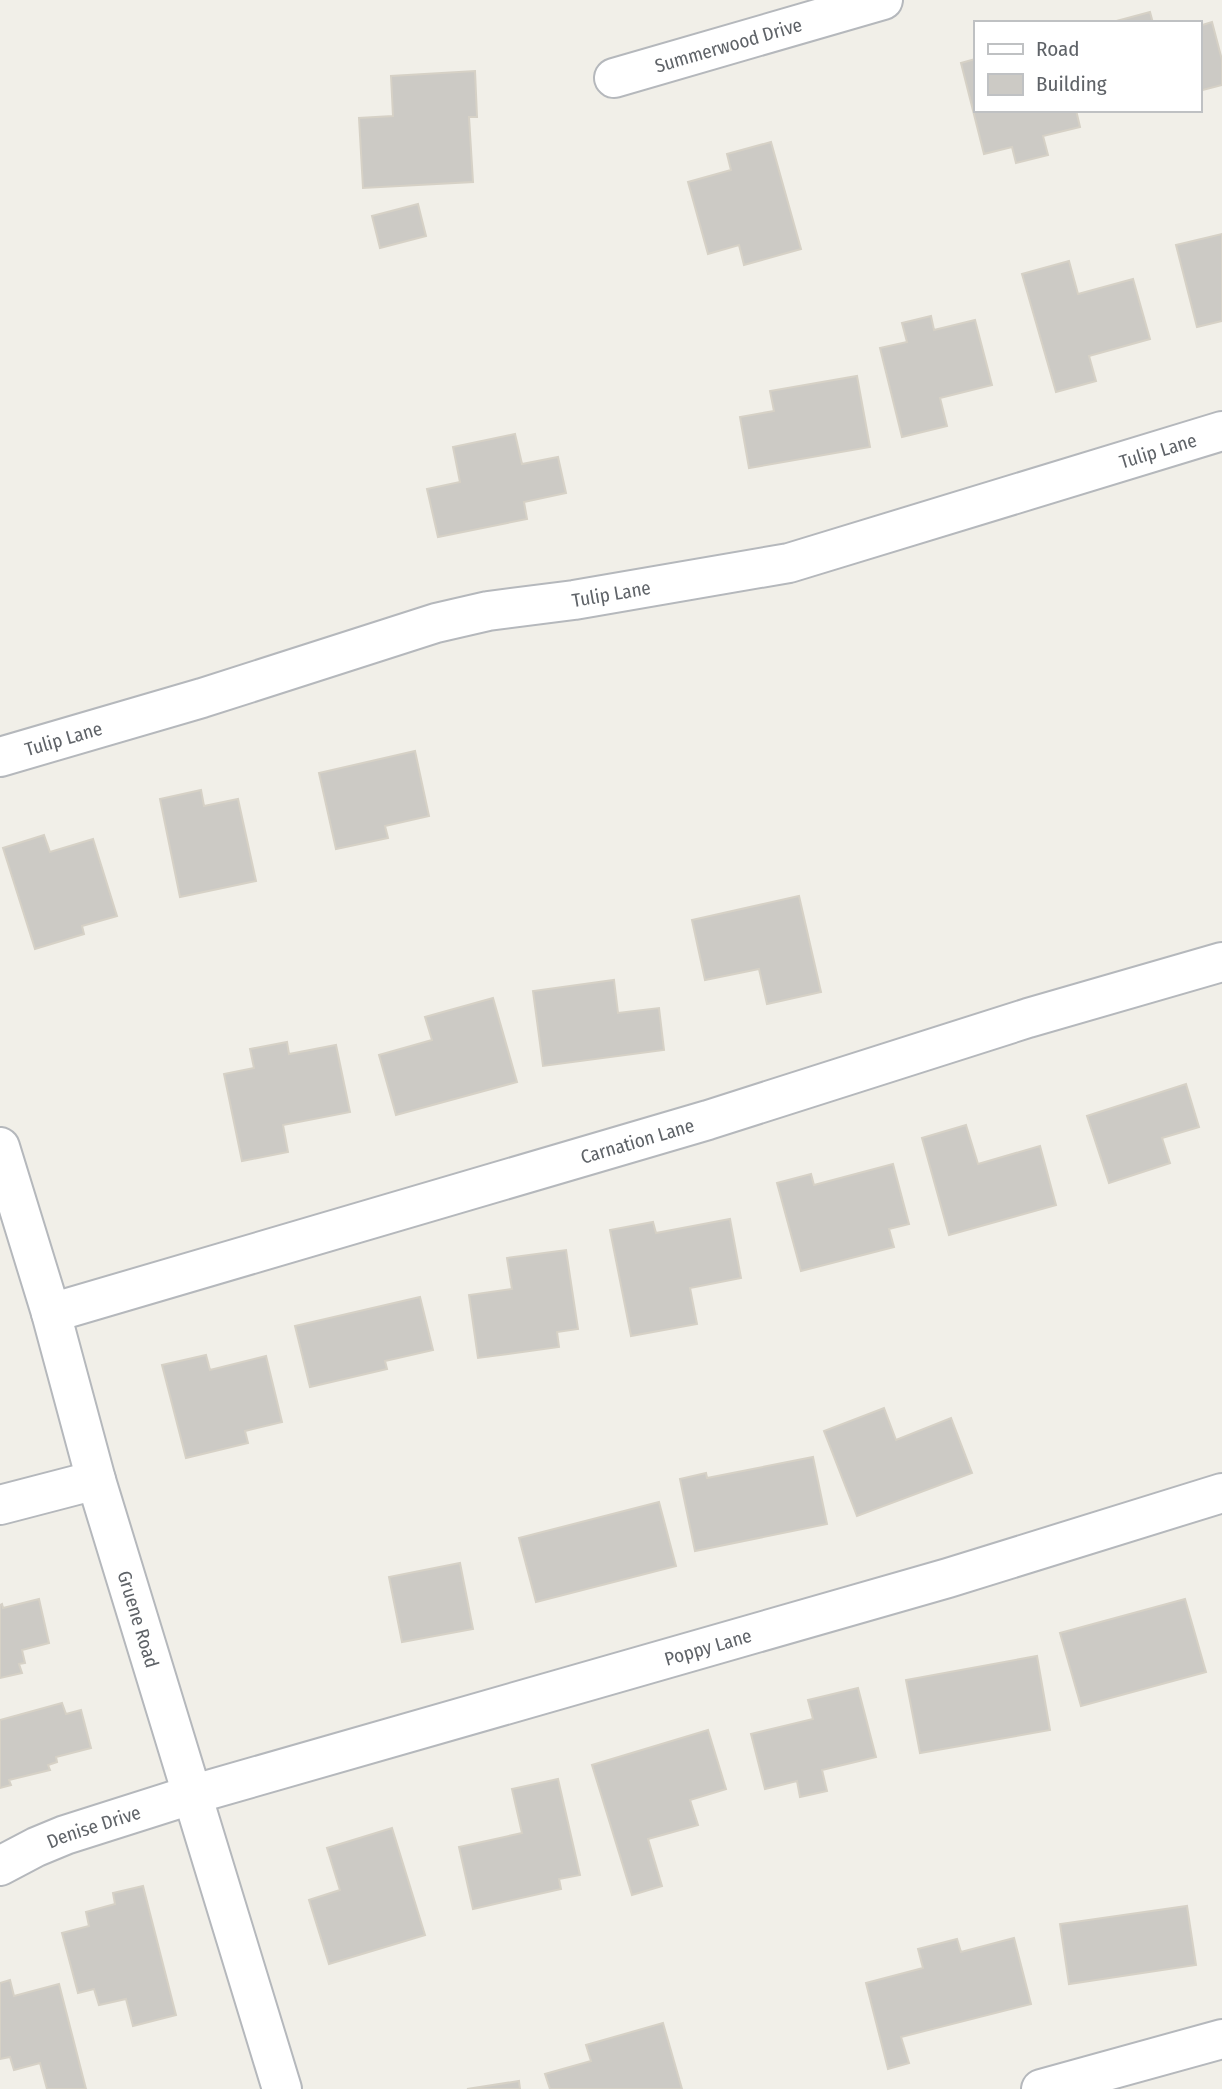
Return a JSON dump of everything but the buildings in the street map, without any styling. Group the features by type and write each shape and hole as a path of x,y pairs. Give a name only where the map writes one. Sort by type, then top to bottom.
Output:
{"street":[{"name":"Summerwood Drive","path":"614,78 883,0"},
{"name":"Tulip Lane","path":"0,757 202,698 436,623 488,611 574,600 789,563 1222,431"},
{"name":"Carnation Lane","path":"51,1312 708,1120 1028,1018 1222,962"},
{"name":"Gruene Road","path":"0,1147 51,1312 96,1480 282,2089"},
{"path":"0,1505 96,1480"},
{"name":"Poppy Lane","path":"191,1796 948,1578 1222,1493"},
{"name":"Denise Drive","path":"0,1866 36,1846 65,1835 191,1796"},
{"path":"1041,2089 1222,2039"}]}
